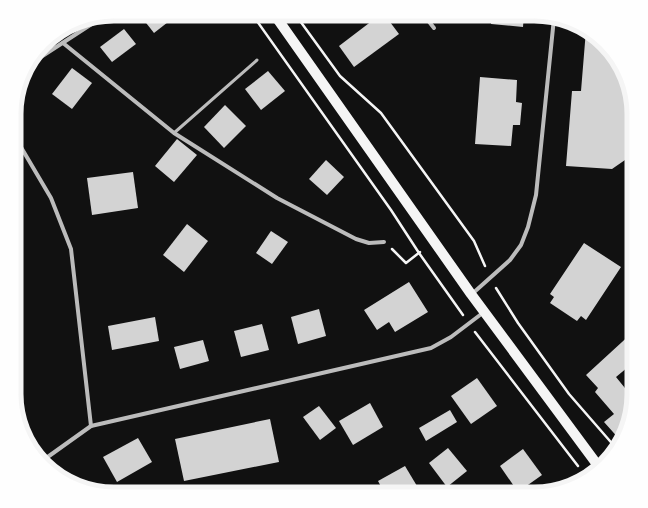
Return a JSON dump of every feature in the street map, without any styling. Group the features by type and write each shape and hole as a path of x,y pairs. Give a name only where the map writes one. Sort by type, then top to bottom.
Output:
{"main road":[{"path":"279,21 471,294 596,463"}],"street":[{"path":"428,21 434,28"},
{"path":"471,294 510,260 521,245 528,227 536,195 553,23"},
{"path":"39,58 92,24"},
{"path":"63,43 174,132 277,198 349,236 369,243 384,242"},
{"path":"21,147 51,198 71,250 91,426"},
{"path":"47,459 91,426 431,348 450,337 484,312"}],"lane":[{"path":"174,132 257,60"}],"path":[{"path":"257,21 469,323 581,470"},
{"path":"300,21 340,76 380,113 429,178 474,241 490,279 518,323 569,394 612,444"},
{"path":"400,257 406,263 413,258"}],"building":[{"path":"145,21 169,21 154,33"},
{"path":"372,21 389,21 399,34 354,67 339,46"},
{"path":"491,21 523,21 523,27 491,24"},
{"path":"124,29 136,44 112,62 100,47"},
{"path":"585,36 600,48 608,57 622,84 625,96 627,108 627,134 625,160 612,169 566,166 572,91 581,91"},
{"path":"72,68 92,83 72,109 52,94"},
{"path":"268,71 285,91 261,110 245,89"},
{"path":"480,77 517,80 516,102 522,103 520,125 513,125 511,146 475,144"},
{"path":"225,105 246,126 224,148 204,127"},
{"path":"177,139 197,155 174,182 155,166"},
{"path":"326,160 344,177 327,195 309,179"},
{"path":"133,172 138,208 92,215 87,178"},
{"path":"187,224 208,241 184,272 163,255"},
{"path":"271,231 288,242 272,264 256,253"},
{"path":"584,243 621,267 586,320 581,316 577,321 550,303 554,297 550,294"},
{"path":"409,282 428,312 395,332 389,322 377,330 364,310"},
{"path":"319,309 326,336 298,344 291,317"},
{"path":"155,317 159,341 112,350 108,326"},
{"path":"262,324 269,350 241,357 234,331"},
{"path":"627,337 627,368 616,377 627,391 625,412 617,436 604,422 614,414 595,392 598,388 586,375"},
{"path":"203,340 209,361 180,369 174,347"},
{"path":"477,378 497,406 471,424 451,396"},
{"path":"370,403 383,427 353,445 339,421"},
{"path":"319,406 336,428 320,440 303,417"},
{"path":"450,410 457,422 426,441 419,428"},
{"path":"270,419 279,462 184,481 175,439"},
{"path":"138,438 152,462 117,482 103,457"},
{"path":"448,448 467,471 447,487 429,463"},
{"path":"523,449 542,475 525,487 515,487 500,466"},
{"path":"405,466 418,487 381,487 378,481"}]}
